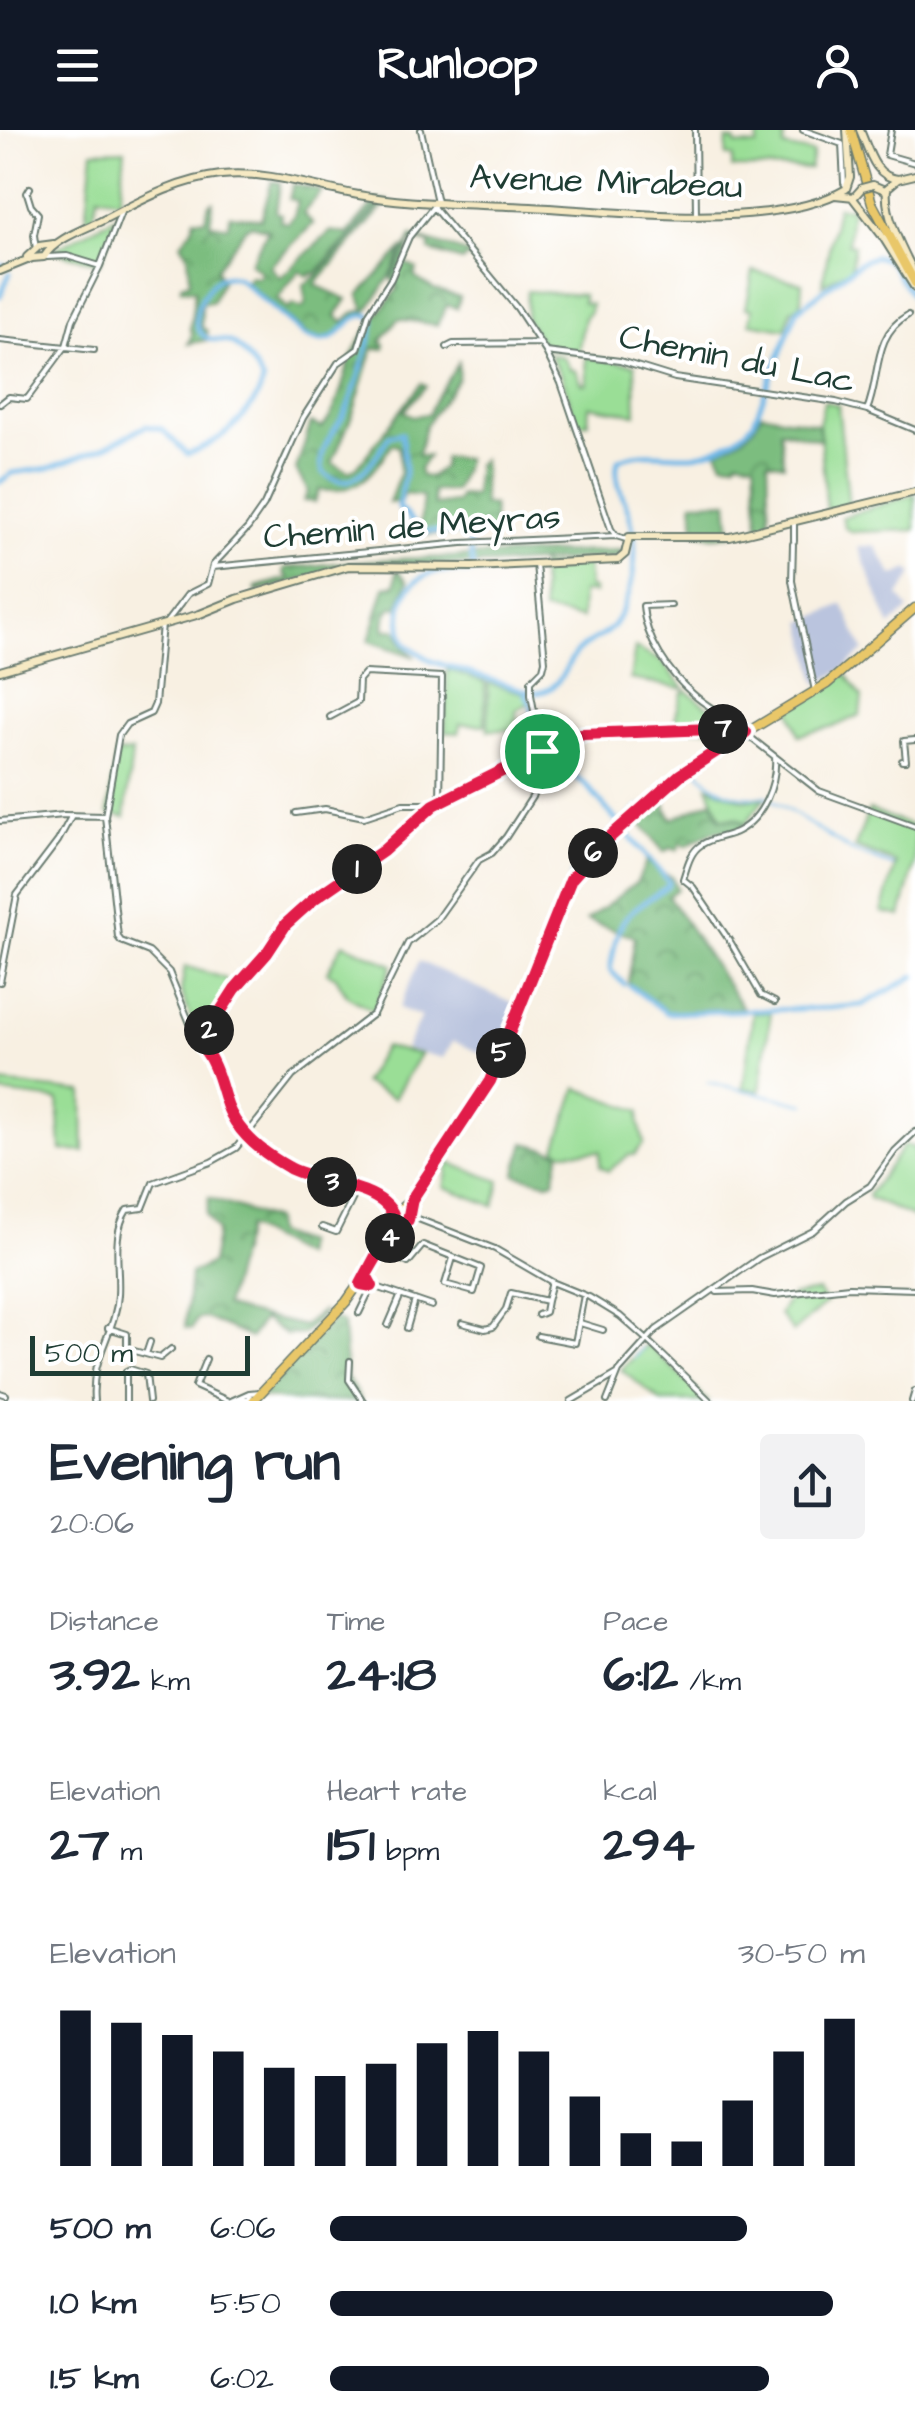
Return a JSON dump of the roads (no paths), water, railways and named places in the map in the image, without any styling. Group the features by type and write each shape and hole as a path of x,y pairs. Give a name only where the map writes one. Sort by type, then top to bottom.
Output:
{"main road":[{"path":"853,130 848,190 915,280"},
{"path":"853,130 887,182 886,197 915,280"},
{"path":"853,130 875,201 915,280"},
{"name":"Avenue Mirabeau","path":"0,271 184,182 229,175 265,176 384,199 433,204 696,215 750,214 848,190"},
{"path":"848,190 856,184 861,188 874,185 881,190 887,182 915,175"},
{"path":"0,670 348,566 472,567 618,560 628,541 722,538 915,492"},
{"path":"251,1397 366,1282 412,1199 490,1081 567,886 592,854 703,758 742,730 842,673 915,608"}],"street":[{"path":"422,130 433,204 546,352 616,536"},
{"path":"695,130 696,215"},
{"path":"803,130 842,144 844,184 848,190"},
{"path":"891,130 887,155 915,163"},
{"path":"30,188 27,192 38,216 34,238 43,251 100,266"},
{"path":"433,204 409,237 391,278 368,315 358,349 338,363 304,418 264,505 211,567 208,584 192,590 163,624 155,704 152,713 127,724 119,735 105,816 119,939 149,952 169,972 200,1043 217,1066 229,1108 244,1134 291,1169 357,1190 403,1217 494,1249 610,1309 710,1401"},
{"path":"0,404 9,398 27,399 66,346 73,320 122,210"},
{"path":"867,410 884,341 893,323 908,314"},
{"path":"0,340 94,350"},
{"path":"447,347 540,343"},
{"name":"Chemin du Lac","path":"546,352 620,361 676,378 766,390 867,410 915,430"},
{"path":"794,523 792,581 815,691"},
{"name":"Chemin de Meyras","path":"211,567 471,543 616,536 628,541"},
{"path":"94,1401 96,1367 118,1295 119,1227 124,1214 143,1208 153,1183 218,1159 236,1148 293,1076 378,1008 408,943 438,919 475,864 498,848 537,786 542,751 531,692 532,676 543,669 545,661 536,564"},
{"path":"671,605 643,606 652,640 669,668 694,696 819,791 915,826"},
{"path":"330,716 358,702 359,680 365,674 442,677 440,801"},
{"path":"200,1043 235,989 292,918 335,882 383,851 440,801 571,738 742,730"},
{"path":"902,762 906,761 904,742 915,740"},
{"path":"774,1002 761,995 731,943 691,884 683,879 693,852 738,832 758,814 775,774 775,758"},
{"path":"296,813 325,808 364,817 403,804 434,805"},
{"path":"0,982 17,896 58,842 72,815"},
{"path":"0,822 105,816"},
{"path":"571,1401 617,1374 670,1318 759,1258 812,1231 846,1200 866,1189 915,1132"},
{"path":"322,1227 336,1232 357,1190"},
{"path":"403,1217 406,1234 390,1248 393,1256 408,1262 423,1244 481,1268 474,1292 444,1284 453,1258"},
{"path":"360,1313 366,1282 432,1306"},
{"path":"538,1315 545,1312 552,1282"},
{"path":"715,1288 717,1292 775,1295 849,1287 915,1289"},
{"path":"462,1323 493,1327 513,1292 547,1301"},
{"path":"388,1324 400,1295"},
{"path":"538,1336 575,1343 584,1295"},
{"path":"407,1328 415,1300"},
{"path":"580,1323 603,1330"},
{"path":"108,1328 127,1334 126,1348 160,1358 171,1350"},
{"path":"146,1354 150,1342"},
{"path":"206,1359 194,1386 231,1401 251,1397"},
{"path":"350,1361 349,1380 363,1401"},
{"path":"126,1401 126,1372 130,1369 147,1375 150,1401"},
{"path":"608,1401 617,1374"},
{"path":"912,1401 915,1391"}],"waterway":[{"path":"0,482 12,473 49,468 105,447 146,426 162,429 187,454 210,444 233,426 252,405 263,382 238,347 228,341 210,339 198,329 202,298 220,278 239,279 304,335 317,340 326,340 352,320 369,315 374,320 366,352 345,413 324,448 323,472 334,479 354,478 371,464 389,436 402,433 405,472 398,507 422,531 468,533 473,568 470,572 434,572 412,586 402,603 401,624 406,644 431,661 533,693 542,692 559,680 579,650 613,626 631,586 634,541 618,481 618,460 645,454 699,454 742,433 754,421 797,310 861,262 875,256 888,260 915,300"},
{"path":"0,296 10,273"},
{"path":"526,695 539,749"},
{"path":"544,753 585,784 669,882 631,912 620,927 610,970 624,984"},
{"path":"696,767 717,788 745,797 766,796 852,851 893,866"},
{"path":"570,876 585,856 641,806"},
{"path":"630,986 667,1013 830,1008 862,1005 915,976"},
{"path":"708,1082 805,1104"},
{"path":"634,1358 642,1348"}]}
